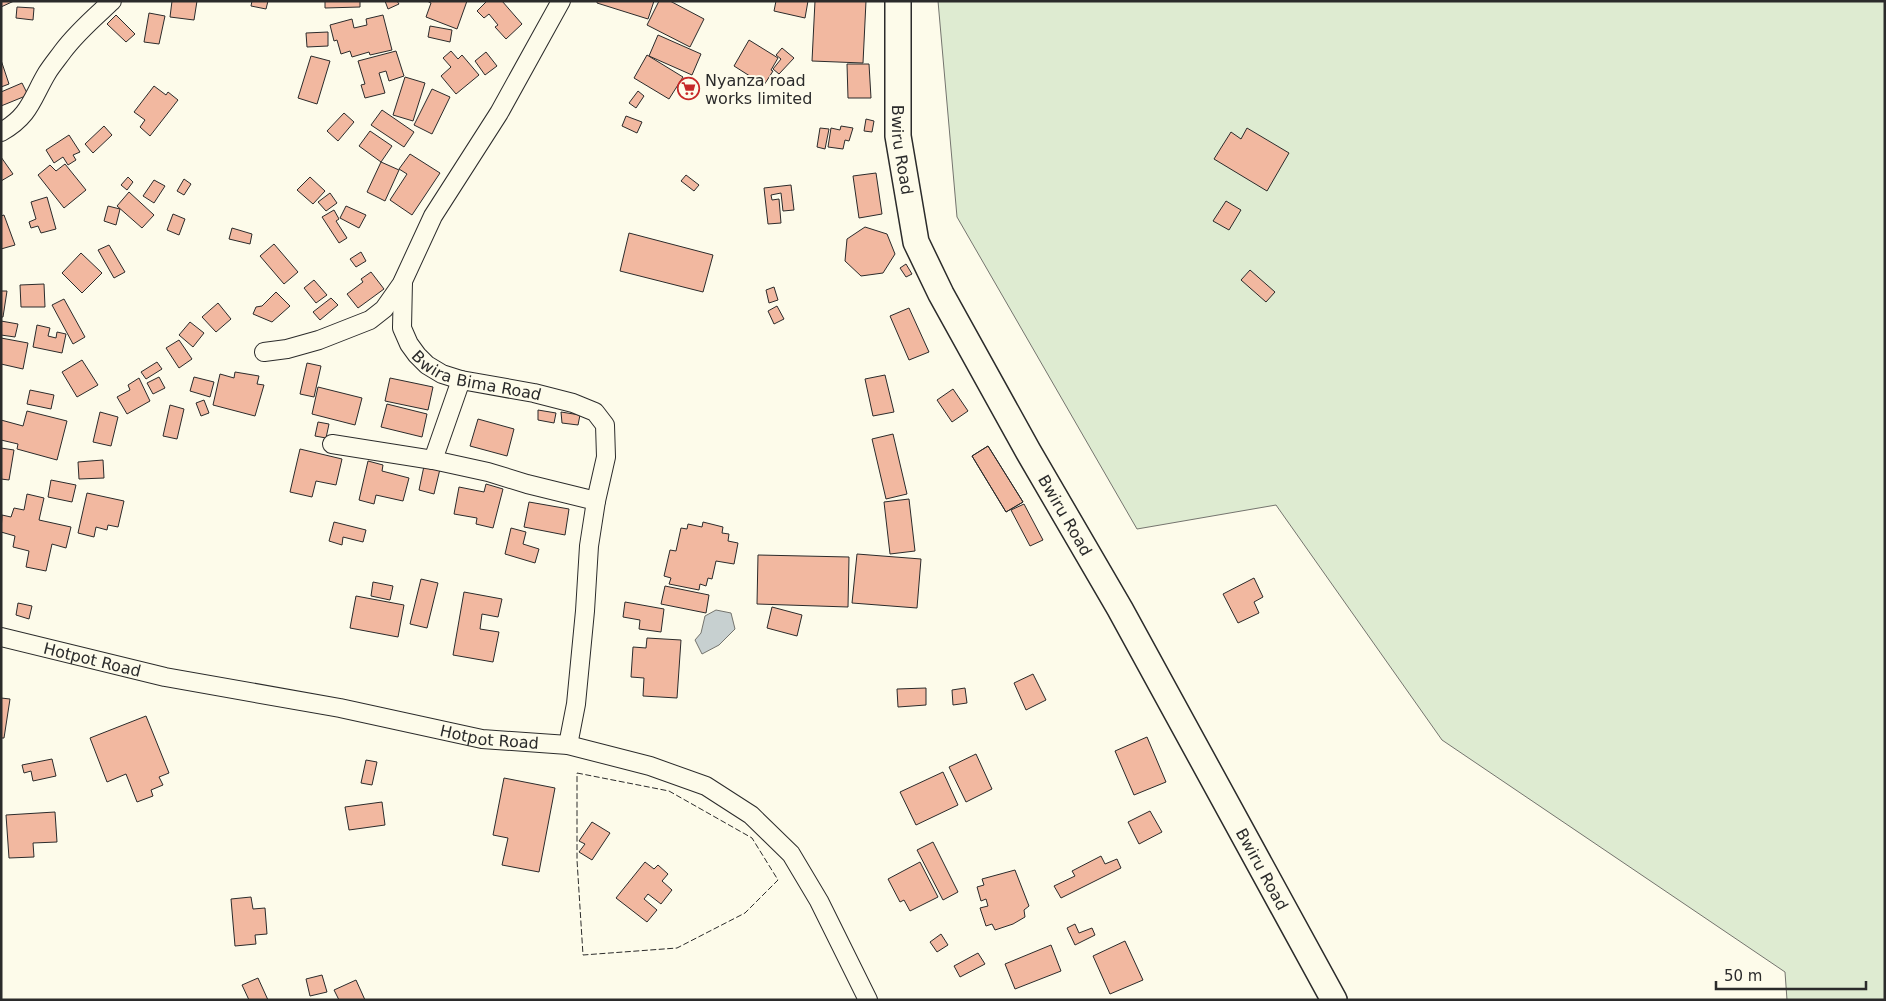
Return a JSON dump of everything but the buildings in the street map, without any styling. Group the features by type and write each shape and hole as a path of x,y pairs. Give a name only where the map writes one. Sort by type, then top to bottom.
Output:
{"main road":[{"name":"Bwiru Road","path":"898,1 898,136 916,242 941,294 1028,451 1124,617 1334,1000"}],"street":[{"path":"90,22 93,1"},
{"path":"1,132 16,124 29,107 47,73 65,48 112,1"},
{"name":"Bwira Bima Road","path":"560,1 499,113 433,216 403,282 402,328 408,344 428,365 442,374 460,380 534,393 573,403 596,412 605,425 607,437 606,457 596,501 589,546 576,704 568,745"},
{"path":"264,352 287,350 370,320 384,309 403,282"},
{"path":"433,460 460,380"},
{"path":"332,444 433,460 488,472 596,501"},
{"name":"Hotpot Road","path":"1,637 165,677 340,708 482,739 568,745 650,766 706,786 751,815 790,854 818,901 868,1000"}],"green space":[{"path":"938,1 1885,1 1885,1000 1787,1000 1785,972 1442,740 1276,505 1137,529 957,217"}],"shaded area":[{"path":"716,610 731,613 735,629 719,645 702,654 695,640 701,633 705,616"}],"fence":[{"path":"577,773 669,791 752,838 778,880 745,913 677,948 583,955 577,860 577,773"}],"place":[{"name":"Nyanza road works limited","path":"689,89"}]}
